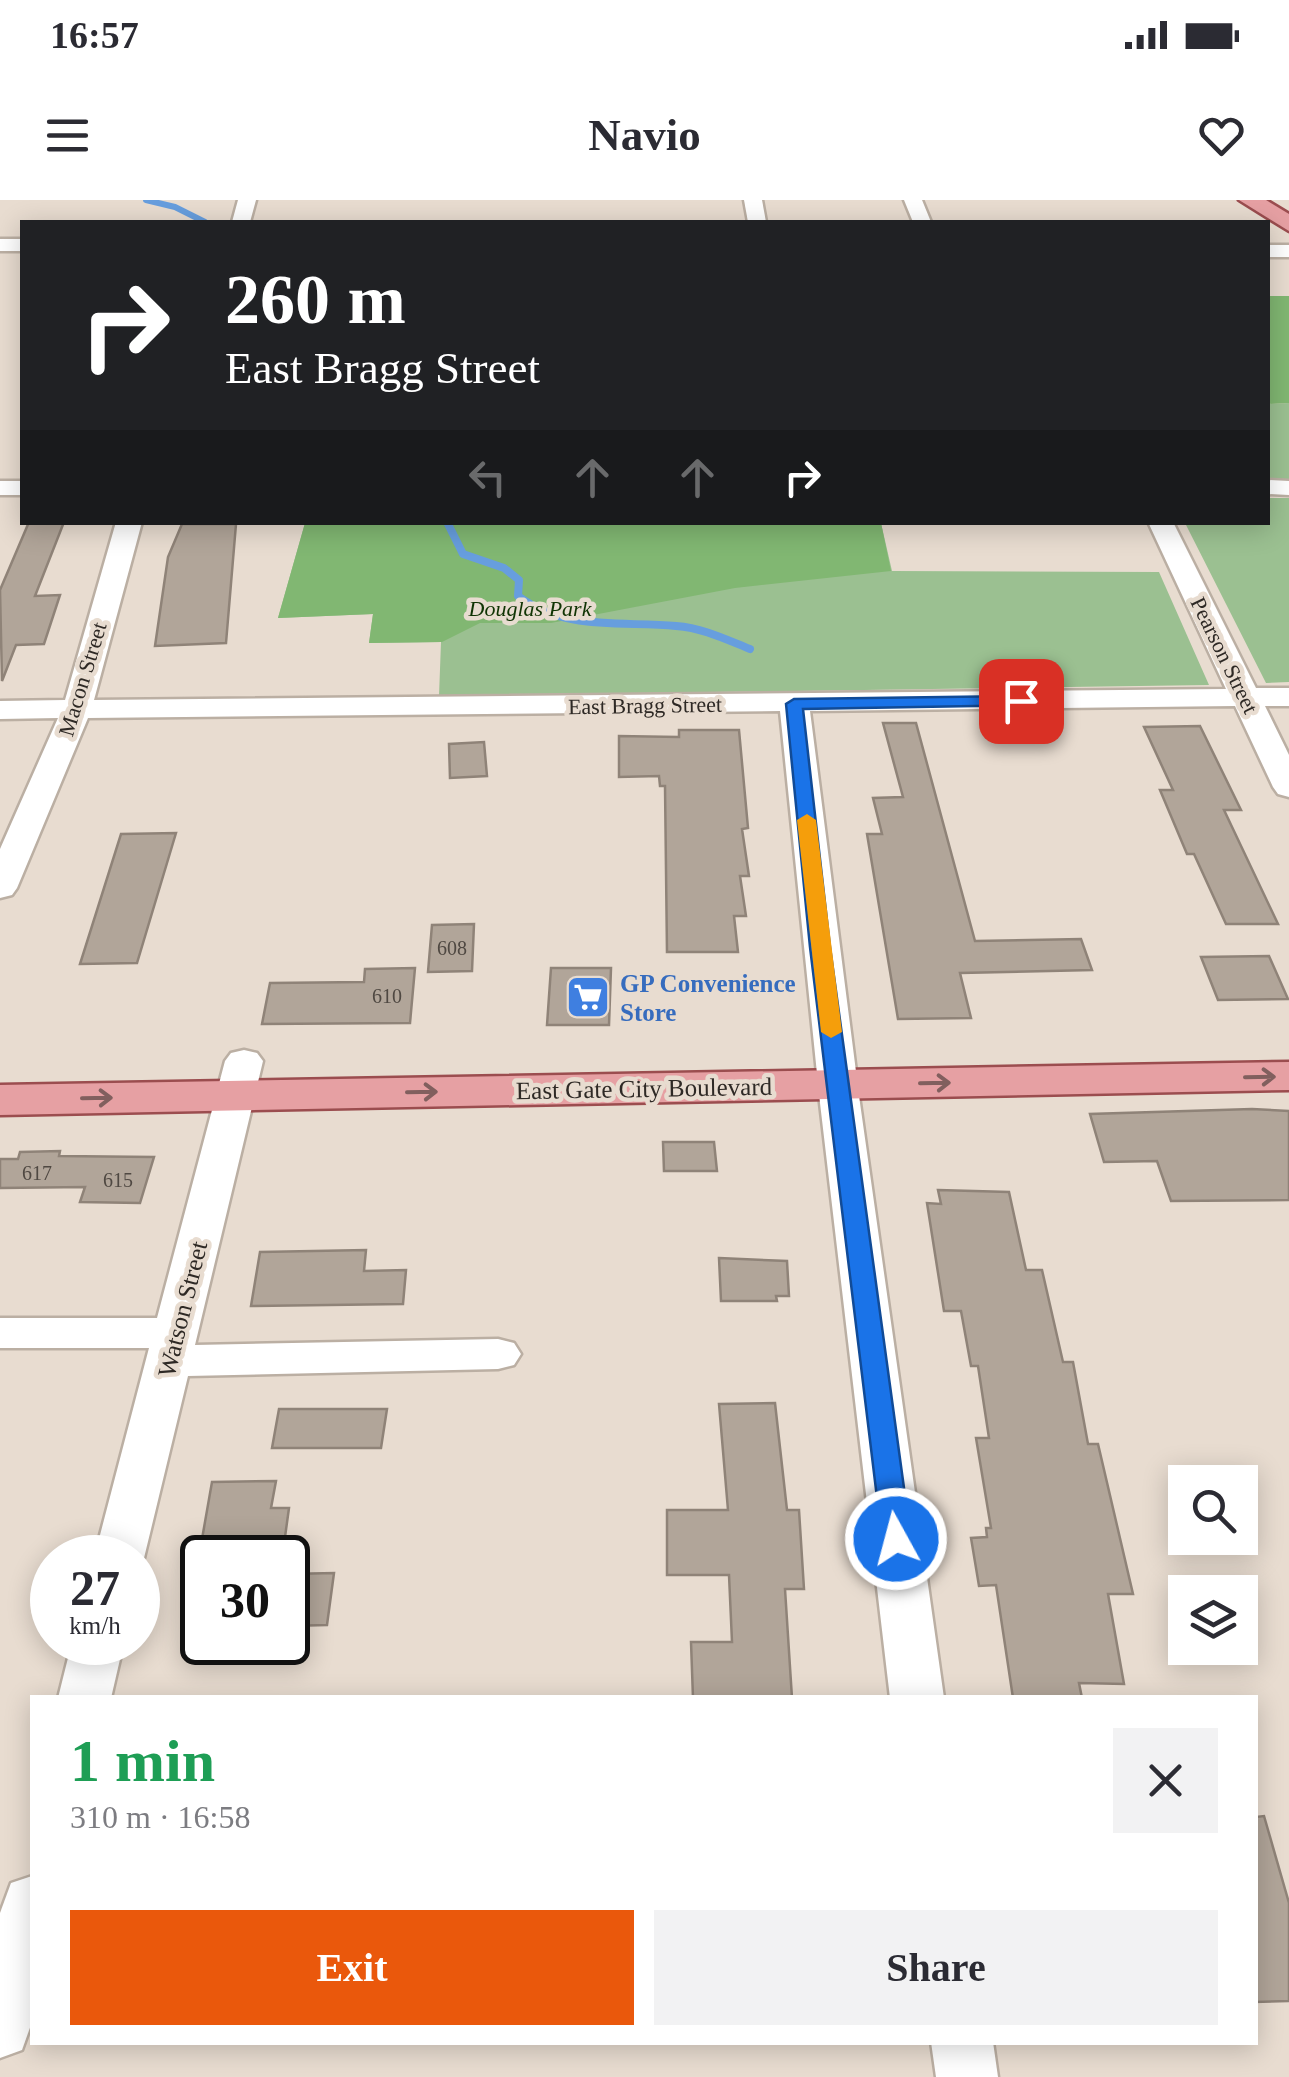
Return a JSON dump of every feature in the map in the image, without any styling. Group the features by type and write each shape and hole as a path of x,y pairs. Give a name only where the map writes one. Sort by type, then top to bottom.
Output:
{"main road":[{"path":"1250,200 1289,224"},
{"name":"East Gate City Boulevard","path":"836,1068 1289,1043"},
{"name":"East Gate City Boulevard","path":"0,1066 240,1078 836,1068 1289,1076"},
{"name":"East Gate City Boulevard","path":"0,1100 240,1078"}],"street":[{"name":"Macon Street","path":"0,888 77,709 128,525"},
{"name":"Pearson Street","path":"1161,525 1289,787"},
{"name":"East Bragg Street","path":"0,710 1289,697"},
{"path":"794,704 836,1068 917,1695"},
{"name":"Watson Street","path":"125,1535 240,1078"},
{"path":"0,1333 172,1347 498,1354"},
{"path":"85,1695 92,1665"},
{"path":"0,1895 30,1894"},
{"path":"0,2030 30,1910"},
{"path":"962,2045 967,2077"}],"green space":[{"path":"1270,296 1289,296 1289,403 1270,404"},
{"path":"1289,403 1289,479 1270,479 1270,404"},
{"path":"1270,498 1289,498 1289,682 1266,683 1186,525 1270,525"},
{"name":"Douglas Park","path":"304,525 881,525 892,571 1159,572 1209,685 439,696 441,642 369,643 373,614 278,618"},
{"path":"304,525 881,525 891,571 735,588 551,623 480,623 442,642 369,643 373,614 278,618"}],"building":[{"path":"28,525 63,525 35,596 60,595 44,644 16,645 2,681 0,590"},
{"path":"182,525 236,525 226,643 155,646 168,557"},
{"path":"883,723 916,723 975,941 1081,939 1092,970 960,973 971,1018 898,1019 867,834 882,834 873,798 903,797"},
{"path":"1200,726 1241,810 1224,810 1278,924 1226,924 1194,854 1187,854 1160,790 1173,790 1144,727"},
{"path":"679,730 739,730 748,828 742,829 749,876 740,876 746,916 734,916 738,952 667,952 665,786 660,786 659,776 619,777 619,736 679,737"},
{"path":"484,742 487,776 450,778 449,744"},
{"path":"176,833 137,963 80,964 121,834"},
{"path":"474,924 472,971 428,972 432,925"},
{"path":"1269,956 1288,999 1218,1000 1201,957"},
{"path":"415,968 410,1023 262,1024 270,983 364,982 365,969"},
{"path":"551,968 611,968 609,1025 547,1025"},
{"path":"1289,1111 1289,1200 1171,1201 1157,1161 1104,1162 1090,1114"},
{"path":"663,1142 714,1142 717,1171 664,1171"},
{"path":"60,1151 59,1156 154,1157 140,1203 80,1202 85,1187 0,1188 0,1159 18,1159 20,1152"},
{"path":"938,1190 1009,1192 1026,1270 1042,1270 1063,1362 1073,1362 1088,1444 1098,1444 1133,1594 1108,1594 1124,1684 1079,1683 1081,1695 1013,1695 996,1585 979,1586 971,1538 987,1537 986,1528 991,1528 976,1438 989,1438 978,1366 971,1366 961,1311 944,1311 927,1203 941,1204"},
{"path":"366,1250 364,1271 406,1270 403,1304 251,1306 260,1252"},
{"path":"719,1258 787,1261 789,1296 776,1296 777,1301 721,1301"},
{"path":"775,1403 787,1510 799,1510 804,1589 785,1589 792,1695 693,1695 691,1642 732,1642 729,1575 667,1575 667,1510 728,1510 719,1404"},
{"path":"279,1409 387,1409 381,1448 272,1448"},
{"path":"276,1481 271,1508 289,1508 285,1535 203,1535 212,1482"},
{"path":"334,1573 327,1625 310,1625 310,1574"},
{"path":"1264,1816 1289,1903 1289,2001 1258,2002 1258,1817"}],"waterway":[{"path":"146,200 175,207 201,220"},
{"path":"448,525 463,554 504,568 519,580 518,596 554,615 594,622 686,627 750,649"}],"slow traffic":[{"path":"807,820 831,1032"}],"place":[{"name":"GP Convenience Store","path":"588,997"}],"route":[{"path":"896,1539 820,947 794,704 1021,701"}]}
